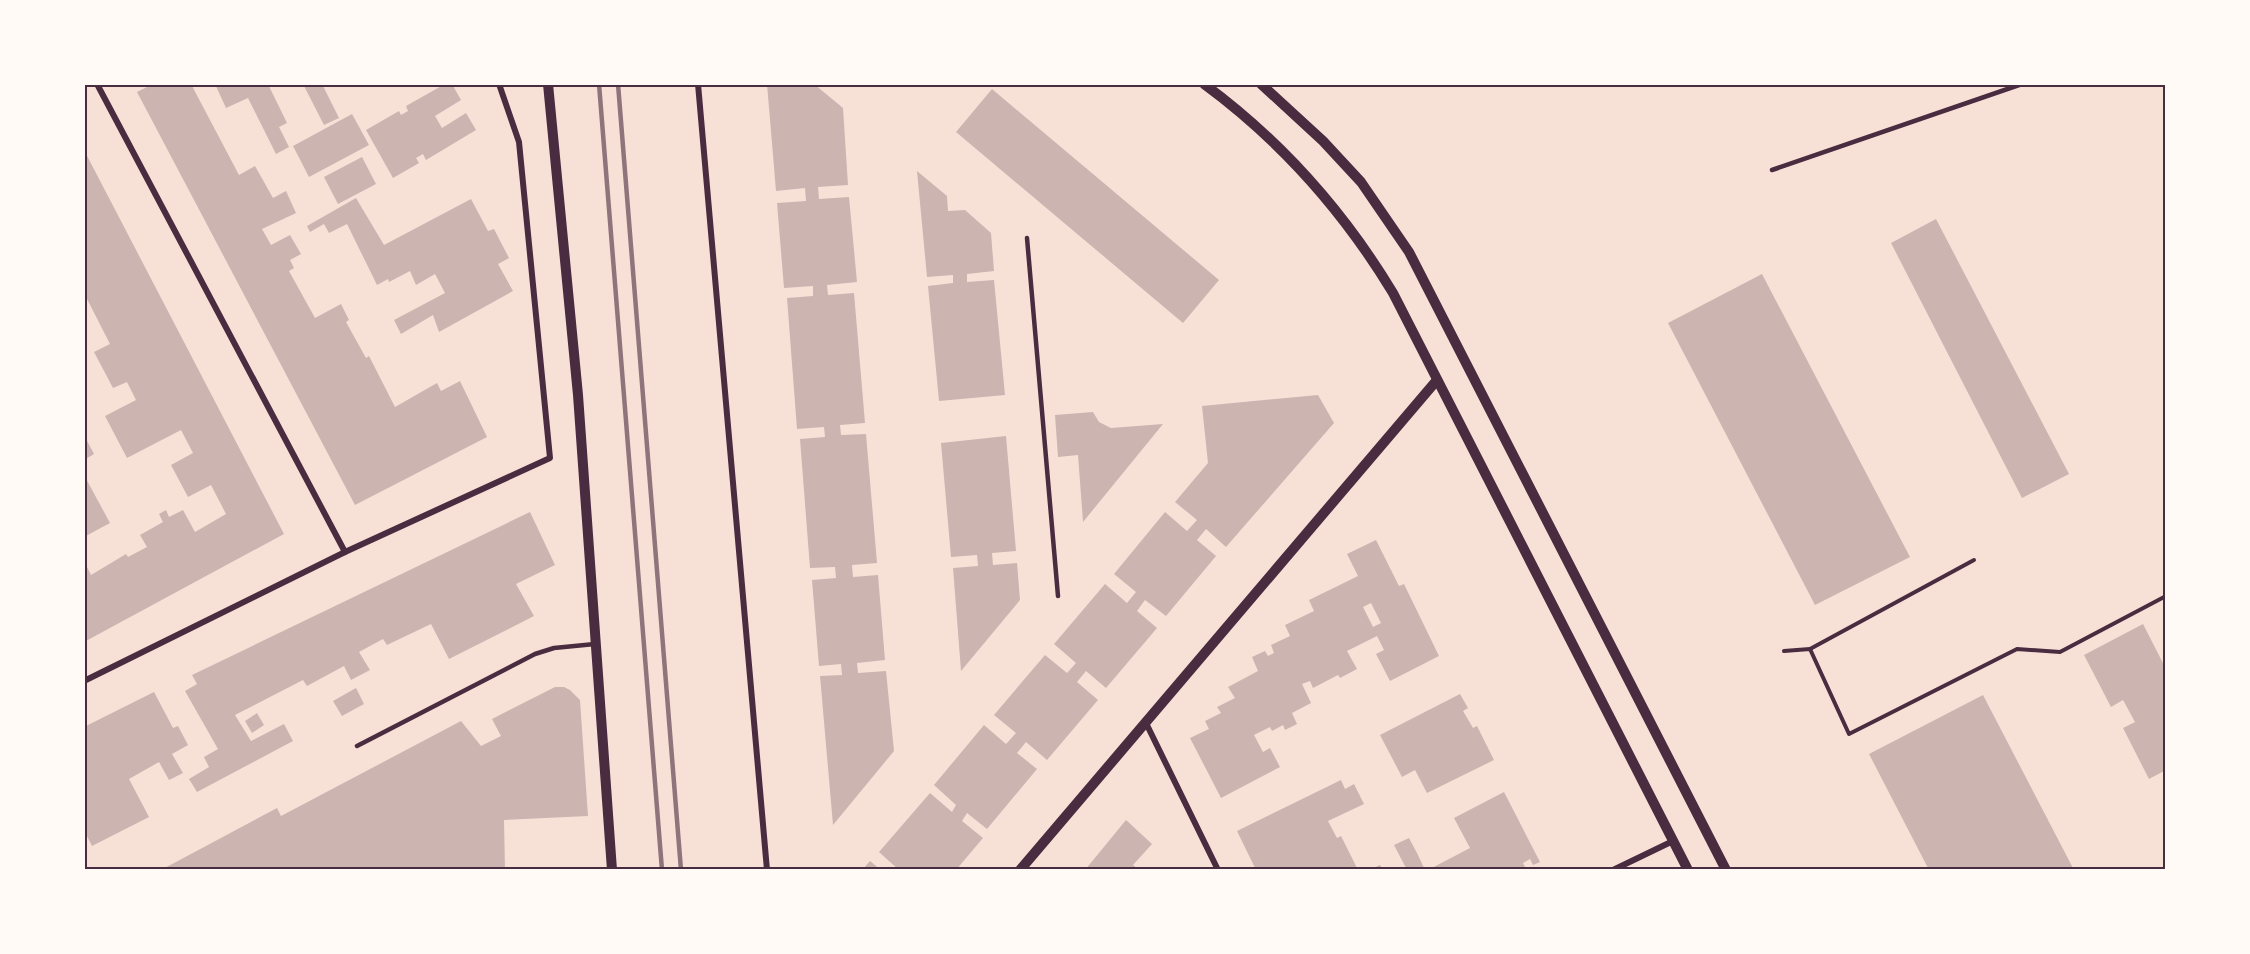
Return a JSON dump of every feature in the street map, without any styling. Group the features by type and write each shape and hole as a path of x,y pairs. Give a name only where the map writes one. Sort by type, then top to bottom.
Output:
{"street":[{"path":"97,84 345,552"},
{"path":"84,681 345,552 550,458 519,142 499,84"},
{"path":"548,84 578,395 612,870"},
{"path":"698,84 766,870"},
{"path":"1204,84 1283,152 1314,184 1356,236 1393,293 1688,870"},
{"path":"1261,84 1336,154 1373,197 1408,252 1726,870"},
{"path":"1020,870 1437,381"},
{"path":"1146,723 1218,870"},
{"path":"1614,870 1673,841"}],"lane":[{"path":"1772,170 2022,84"},
{"path":"1027,238 1058,596"},
{"path":"357,746 535,654 554,648 597,644"}],"path":[{"path":"1784,651 1810,649 1974,560"},
{"path":"1810,649 1849,734 2017,649 2060,652 2166,596"}],"building":[{"path":"153,84 191,84 239,175 255,166 273,198 286,191 296,213 262,229 271,245 290,235 301,254 290,260 294,268 289,271 315,318 341,304 349,320 346,322 366,358 369,356 395,407 437,383 441,391 460,381 487,437 355,505 137,92"},
{"path":"215,84 268,84 287,123 279,127 289,147 276,154 248,98 226,108"},
{"path":"303,84 322,84 339,118 324,125"},
{"path":"445,84 452,84 461,100 435,116 442,128 466,113 476,130 426,160 423,154 416,158 419,163 393,178 366,130 399,111 401,115 408,111 406,106"},
{"path":"767,84 814,84 843,108 848,185 818,187 819,199 849,197 857,282 827,285 828,295 854,293 865,423 840,425 841,435 866,434 877,563 852,565 853,577 878,575 885,660 857,663 858,673 886,671 894,751 833,825 820,676 842,675 841,664 819,666 812,580 836,578 835,567 810,568 800,439 825,437 824,427 797,429 787,298 813,296 813,286 784,288 777,203 806,201 805,188 776,191"},
{"path":"992,89 1219,280 1183,323 956,132"},
{"path":"352,114 369,145 309,177 293,146"},
{"path":"84,150 284,534 84,642 84,567 86,565 91,575 126,554 128,557 147,547 140,535 163,522 159,514 166,510 169,517 183,510 195,532 226,514 211,485 188,497 171,465 193,453 181,430 127,458 105,416 136,400 127,382 113,388 94,352 110,344 86,297 84,298"},
{"path":"362,157 376,184 338,204 324,177"},
{"path":"917,171 947,196 948,211 965,210 991,233 994,271 967,274 967,282 994,280 1005,395 939,401 928,286 953,283 953,275 927,277"},
{"path":"356,198 384,245 471,199 488,231 494,229 509,258 498,264 513,291 439,332 433,315 401,334 394,320 445,293 435,274 416,285 410,271 389,282 388,279 377,285 347,224 329,233 324,224 310,232 307,226"},
{"path":"1936,219 2069,474 2022,498 1891,243"},
{"path":"1762,274 1910,557 1815,605 1668,323"},
{"path":"1318,395 1334,423 1226,547 1206,529 1197,540 1216,556 1166,616 1145,600 1137,611 1157,628 1106,688 1086,671 1077,682 1098,700 1047,760 1026,742 1017,753 1037,769 987,829 967,813 962,821 983,838 956,870 899,870 879,852 930,793 952,812 956,805 934,785 984,725 1006,744 1016,733 994,715 1045,655 1067,673 1076,663 1054,644 1105,584 1127,603 1136,592 1114,574 1165,512 1187,531 1197,520 1175,502 1208,463 1202,406"},
{"path":"1093,412 1099,422 1111,428 1163,424 1083,522 1078,455 1058,457 1055,415"},
{"path":"84,435 94,454 84,460"},
{"path":"1006,436 1016,551 992,553 993,565 1017,563 1020,600 961,671 953,568 978,566 977,555 951,557 941,443"},
{"path":"84,475 110,523 84,537"},
{"path":"530,512 555,565 516,584 534,616 449,659 431,624 387,645 383,639 359,652 370,670 351,680 344,666 307,686 303,680 235,715 251,741 284,724 293,741 197,792 189,779 209,767 204,757 218,749 185,691 197,684 192,675"},
{"path":"1376,540 1399,586 1404,584 1439,656 1390,681 1376,654 1384,650 1377,636 1347,651 1357,669 1340,678 1338,675 1313,688 1310,681 1302,684 1311,703 1292,713 1297,724 1285,730 1283,725 1272,731 1270,727 1254,735 1263,752 1270,748 1280,767 1221,798 1190,738 1209,729 1205,721 1221,713 1217,707 1235,698 1228,687 1258,671 1252,657 1265,651 1268,656 1274,653 1271,645 1290,636 1285,625 1314,611 1309,600 1358,576 1347,554","holes":["1371,603 1381,623 1373,627 1363,607"]},
{"path":"2143,624 2166,669 2166,770 2149,779 2123,728 2135,722 2123,700 2111,707 2084,655"},
{"path":"555,687 570,690 580,700 588,816 504,820 505,870 161,870 277,808 281,816 461,721 481,746 501,736 492,719"},
{"path":"356,688 364,704 342,716 333,701"},
{"path":"154,692 173,728 178,726 188,745 172,754 183,773 169,780 159,762 129,779 149,817 92,846 84,830 84,727"},
{"path":"1460,694 1468,708 1463,711 1473,728 1477,726 1494,760 1427,793 1415,770 1402,777 1380,735"},
{"path":"1983,695 2074,870 1929,870 1869,754"},
{"path":"257,713 264,725 252,733 245,721"},
{"path":"1341,780 1345,789 1354,784 1364,804 1328,821 1337,838 1341,836 1358,870 1256,870 1237,831"},
{"path":"1504,792 1540,862 1533,865 1530,859 1523,863 1526,869 1524,870 1428,870 1470,848 1454,818"},
{"path":"1126,820 1152,844 1133,865 1139,870 1085,870"},
{"path":"1409,838 1425,870 1401,870 1406,868 1394,845"},
{"path":"870,861 881,870 862,870"},
{"path":"1380,865 1383,870 1369,870"}],"railway":[{"path":"599,84 662,870"},
{"path":"618,84 681,870"}]}
